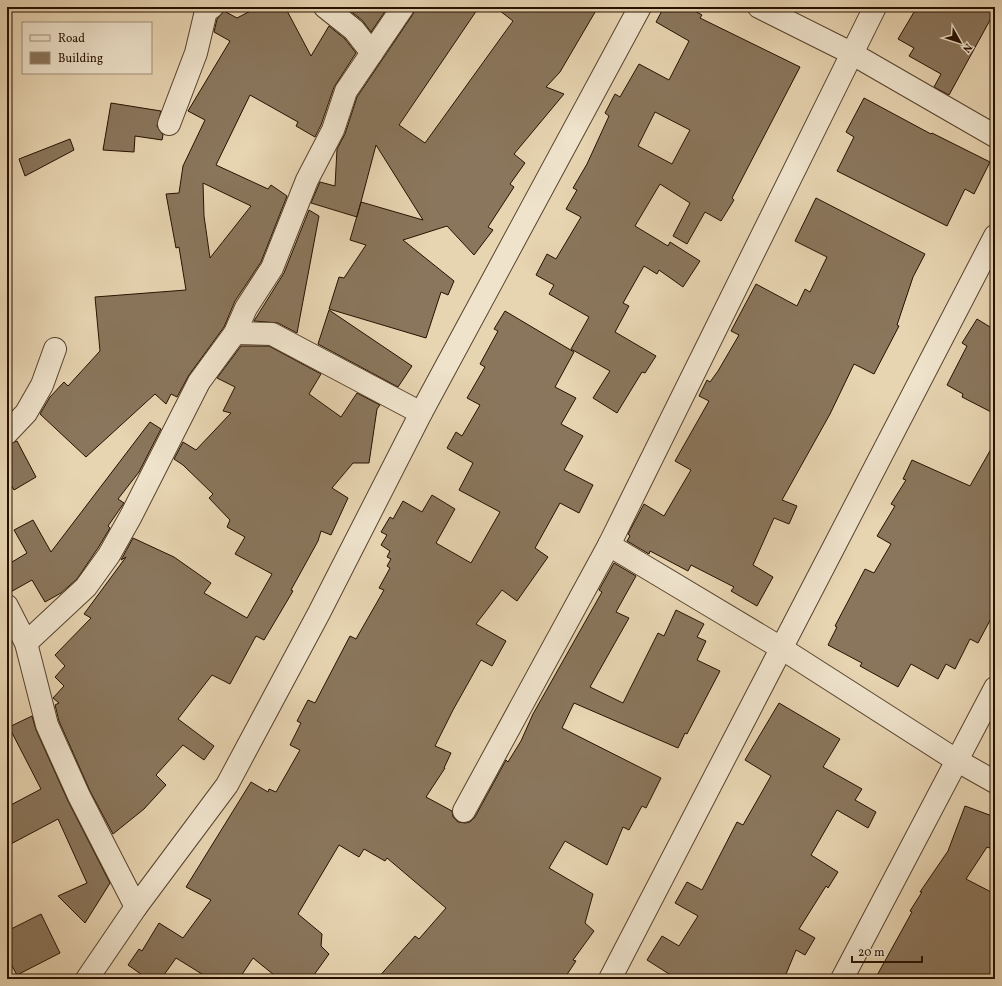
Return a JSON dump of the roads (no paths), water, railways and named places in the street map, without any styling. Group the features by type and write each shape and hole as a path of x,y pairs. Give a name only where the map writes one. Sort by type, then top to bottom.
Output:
{"street":[{"path":"325,7 354,30 372,53"},
{"path":"26,643 86,587 108,555 131,516 199,382 235,333 246,308 272,268 307,180 333,130 346,91 403,7"},
{"path":"87,979 136,907 227,785 319,613 421,413 640,7"},
{"path":"759,7 851,52 995,136"},
{"path":"464,811 609,544 851,52 875,7"},
{"path":"169,124 196,53 207,8"},
{"path":"610,979 995,236"},
{"path":"235,333 272,334 421,413"},
{"path":"7,433 26,413 42,384 55,349"},
{"path":"609,544 781,648 956,760 995,782"},
{"path":"7,606 26,643 47,725 79,796 136,907"},
{"path":"842,979 995,688"}]}
